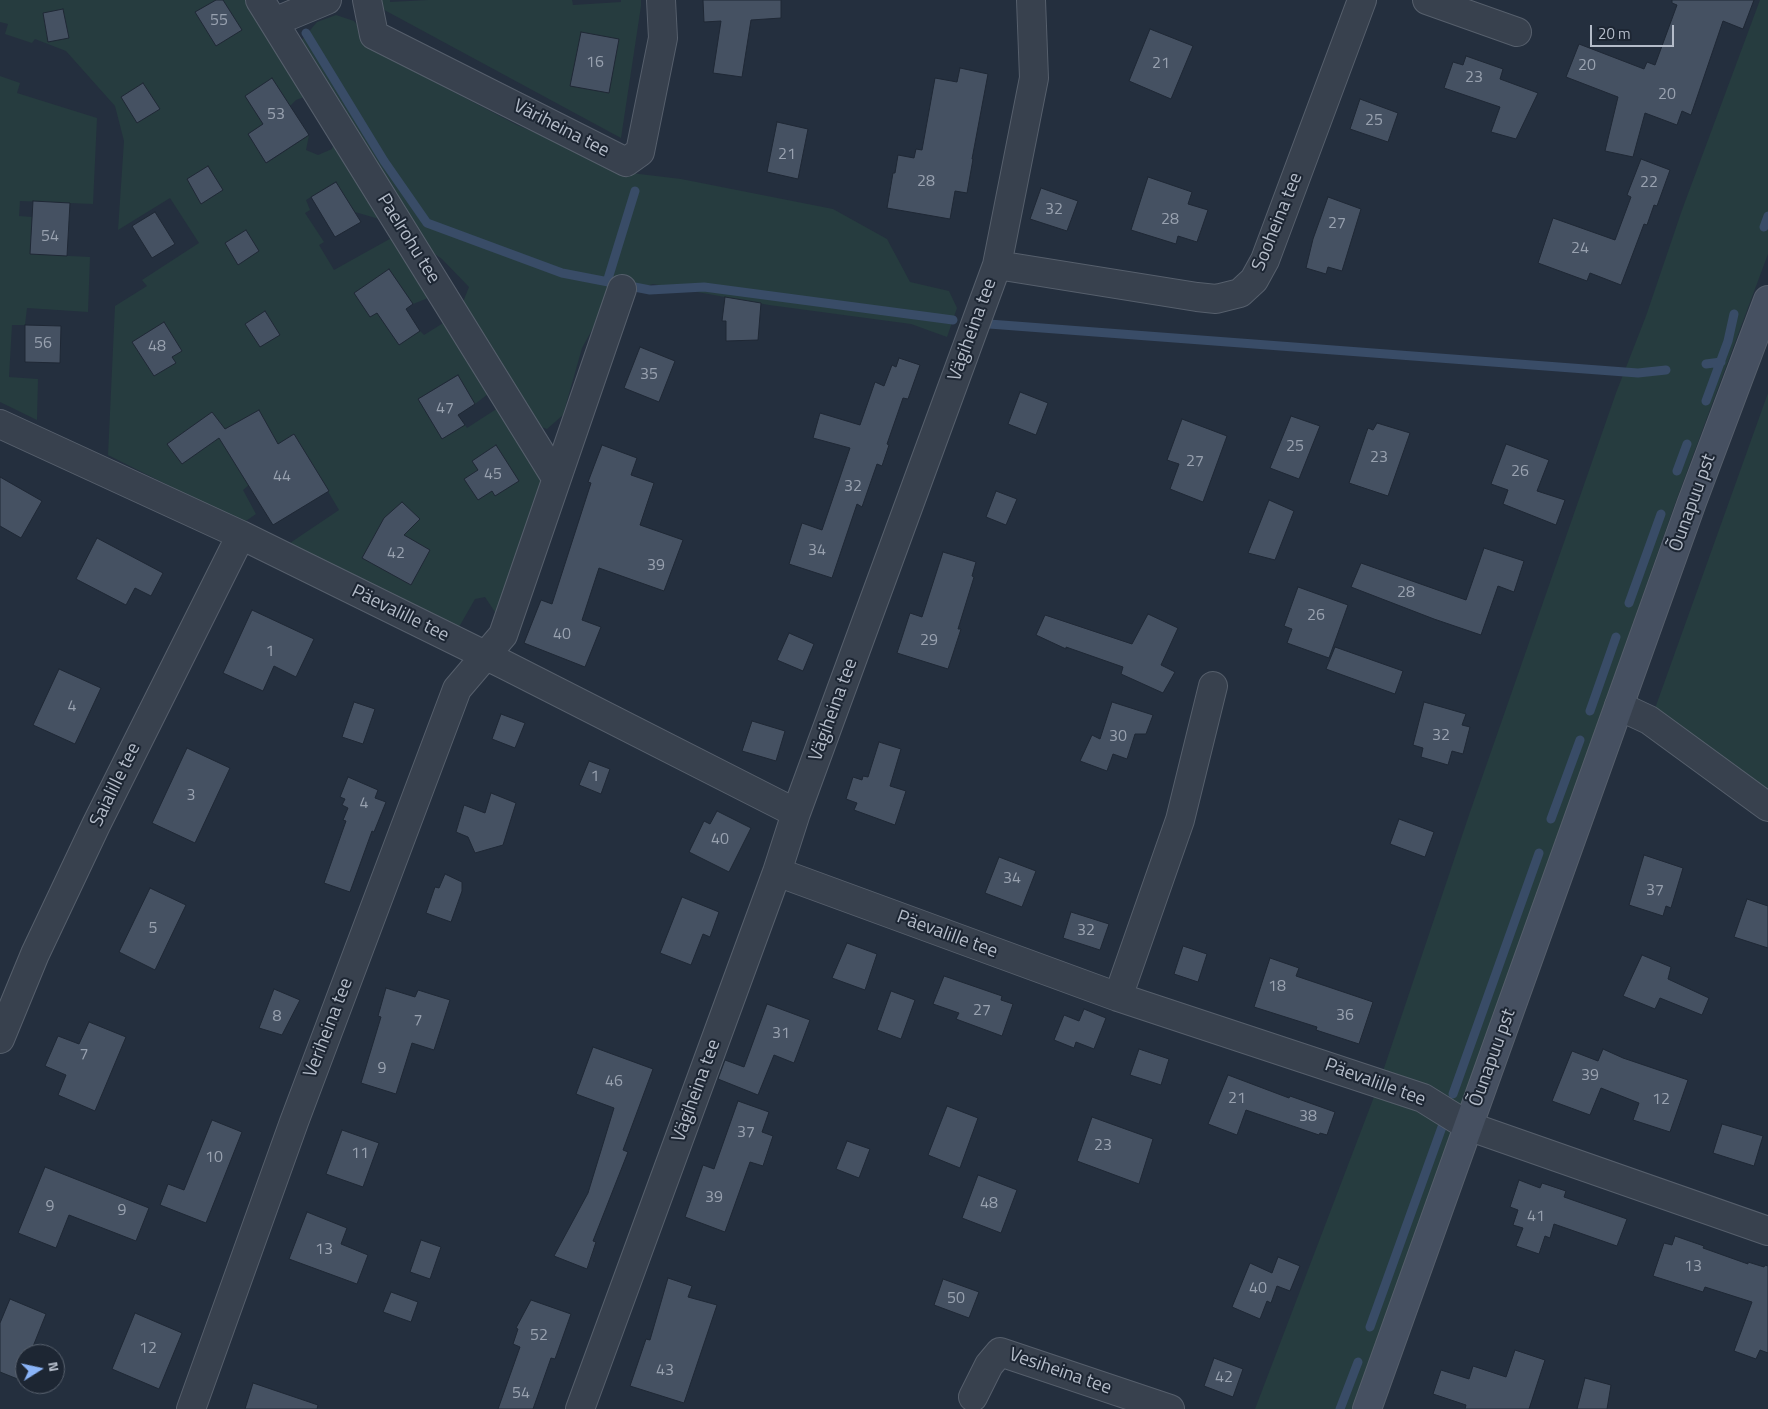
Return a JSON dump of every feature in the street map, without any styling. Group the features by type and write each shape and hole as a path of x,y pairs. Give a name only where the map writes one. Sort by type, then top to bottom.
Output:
{"street":[{"path":"267,11 327,0"},
{"name":"Väriheina tee","path":"367,0 374,36 626,162 640,152 663,38 661,0"},
{"name":"Vägiheina tee","path":"580,1409 997,265 1034,78 1031,0"},
{"name":"Sooheina tee","path":"997,265 1197,298 1216,299 1240,292 1254,280 1264,260 1362,0"},
{"path":"1427,0 1517,32"},
{"name":"Paelrohu tee","path":"267,11 556,478"},
{"path":"484,655 503,635 622,289"},
{"name":"Õunapuu pst","path":"1367,1409 1692,502 1764,326 1768,300"},
{"name":"Päevalille tee","path":"0,424 241,535 484,655 796,813"},
{"name":"Saialille tee","path":"0,1039 51,919 241,535"},
{"name":"Veriheina tee","path":"191,1409 294,1122 457,689 484,655"},
{"path":"1118,997 1180,820 1213,686"},
{"path":"1619,706 1649,720 1768,807"},
{"name":"Päevalille tee","path":"777,872 1118,997 1423,1098 1468,1126 1768,1231"},
{"name":"Vesiheina tee","path":"973,1396 989,1365 1000,1352 1170,1409"}],"green space":[{"path":"0,0 245,0 307,96 296,100 290,106 272,78 245,96 263,124 248,134 267,163 309,135 306,150 318,155 332,149 335,140 386,221 355,212 335,182 306,200 310,210 305,213 324,242 319,245 334,270 395,236 433,296 413,304 389,269 377,313 399,345 420,331 424,335 448,320 492,391 475,404 457,375 418,399 442,439 465,425 467,428 501,406 547,479 497,615 485,597 475,599 459,627 459,637 287,545 339,510 294,434 239,469 249,485 243,490 256,514 243,523 108,455 115,306 147,286 142,280 199,243 170,198 118,230 124,141 115,106 66,51 35,39 32,43 5,34 8,24 0,22"},
{"path":"377,0 390,0 390,2 428,0 572,0 573,5 641,0 621,138 377,6"},
{"path":"1760,0 1768,0 1768,254 1676,501 1353,1409 1255,1409 1377,1089 1470,812 1616,393 1646,316 1682,210"},
{"path":"336,15 354,21 379,53 517,125 631,173 681,179 833,209 887,239 910,282 949,291 957,308 947,337 911,324 769,305 653,284 610,297 582,348 563,415 547,429 536,425 461,307 469,287 442,259 423,246 301,41 317,22"},
{"path":"0,76 20,83 17,93 97,118 93,204 20,201 19,216 32,217 30,254 90,257 88,312 27,308 25,325 12,325 9,377 38,379 37,420 0,402"},
{"path":"1768,393 1768,795 1653,714"}],"building":[{"path":"216,0 223,0 242,30 216,46 195,12"},
{"path":"703,0 781,0 781,18 751,20 742,77 713,73 721,21 704,22"},
{"path":"1672,0 1754,0 1743,29 1723,21 1691,115 1682,111 1677,125 1645,113 1633,157 1605,151 1618,97 1566,77 1579,44 1644,69 1647,62 1655,65 1677,5 1672,3"},
{"path":"63,9 69,38 48,42 43,13"},
{"path":"1150,29 1193,46 1171,99 1129,81"},
{"path":"581,32 619,39 609,93 570,86"},
{"path":"1466,56 1503,69 1500,79 1538,93 1516,139 1491,132 1500,107 1444,88 1453,62 1463,65"},
{"path":"960,68 988,74 967,193 955,191 950,219 887,208 898,155 914,158 916,149 922,150 935,78 957,82"},
{"path":"272,78 309,135 266,163 248,134 263,124 245,96"},
{"path":"143,83 160,109 137,123 121,97"},
{"path":"1360,99 1398,113 1388,142 1350,129"},
{"path":"777,122 808,129 798,179 767,172"},
{"path":"1641,159 1670,170 1657,206 1654,205 1647,225 1644,224 1621,285 1590,273 1587,281 1538,263 1553,218 1615,240 1631,197 1627,195"},
{"path":"208,166 223,190 201,204 187,179"},
{"path":"1148,177 1192,192 1188,204 1208,210 1197,242 1178,236 1176,244 1131,230"},
{"path":"336,182 361,222 335,237 311,197"},
{"path":"1041,188 1078,201 1067,231 1030,219"},
{"path":"1328,197 1361,209 1342,271 1328,267 1326,274 1306,268 1313,239"},
{"path":"33,201 70,203 67,256 30,254"},
{"path":"155,212 175,244 152,258 132,226"},
{"path":"246,230 259,251 238,265 225,243"},
{"path":"389,269 413,304 406,309 420,331 399,345 377,313 370,317 354,293"},
{"path":"725,297 761,303 758,340 726,341 726,321 722,321"},
{"path":"265,311 280,335 260,347 245,324"},
{"path":"164,322 182,351 172,357 176,363 154,376 132,342"},
{"path":"25,325 61,326 60,363 25,362"},
{"path":"640,347 675,361 659,402 624,388"},
{"path":"899,358 920,365 908,399 903,398 887,444 889,445 882,466 877,464 862,507 857,504 832,578 789,564 802,523 822,530 850,448 813,438 820,413 860,425 875,382 884,386 892,365 896,367"},
{"path":"458,375 475,404 458,415 465,425 442,439 418,399"},
{"path":"1020,392 1048,403 1036,435 1008,424"},
{"path":"259,410 278,444 294,434 329,491 273,525 219,438 182,464 167,444 212,412 225,429"},
{"path":"1291,416 1320,426 1299,479 1270,468"},
{"path":"1182,419 1227,436 1203,502 1170,489 1179,464 1167,460"},
{"path":"1377,423 1410,433 1388,496 1349,483 1368,428 1373,430"},
{"path":"1506,444 1549,460 1537,491 1565,500 1556,525 1503,504 1508,490 1491,484"},
{"path":"496,445 519,481 495,496 492,491 478,500 464,479 478,470 472,461"},
{"path":"602,445 637,458 631,475 654,483 640,525 683,540 664,591 599,568 582,620 601,627 585,667 524,643 541,600 552,604 591,483 588,482"},
{"path":"0,477 42,501 21,538 0,526"},
{"path":"996,491 1017,499 1006,525 986,517"},
{"path":"1269,500 1294,511 1275,560 1248,553"},
{"path":"402,502 420,519 404,535 430,550 411,585 362,558 384,518"},
{"path":"97,538 163,573 151,596 135,588 126,605 76,579"},
{"path":"1484,548 1524,561 1514,592 1498,586 1481,635 1351,587 1361,563 1466,600"},
{"path":"943,552 976,562 972,576 974,577 958,629 961,629 948,669 897,653 910,613 922,617"},
{"path":"1298,587 1348,605 1329,658 1287,643 1292,629 1284,626"},
{"path":"252,610 314,639 296,677 274,666 263,691 223,673"},
{"path":"1148,614 1178,628 1161,665 1175,672 1163,693 1121,674 1123,667 1066,647 1066,649 1036,635 1045,615 1132,644"},
{"path":"789,633 814,644 803,671 777,660"},
{"path":"1335,647 1403,671 1395,694 1326,669"},
{"path":"59,669 101,688 75,744 33,725"},
{"path":"354,702 375,709 363,744 342,737"},
{"path":"1112,702 1153,715 1146,734 1135,734 1127,759 1113,754 1107,771 1080,761 1092,735 1100,739"},
{"path":"1424,702 1466,714 1462,725 1470,727 1463,754 1452,751 1448,765 1421,757 1423,748 1413,745"},
{"path":"501,714 525,723 515,748 492,739"},
{"path":"752,721 785,731 776,761 742,751"},
{"path":"879,742 901,749 890,786 906,791 895,825 854,810 857,803 846,799 853,777 862,780 863,776 868,777"},
{"path":"187,748 230,768 195,843 152,823"},
{"path":"589,761 610,769 601,794 579,785"},
{"path":"348,777 378,790 375,798 386,802 374,832 372,831 350,892 324,883 346,821 343,820 348,808 342,805 345,799 340,797"},
{"path":"491,793 516,803 503,845 475,853 468,837 456,832 464,805 485,813"},
{"path":"717,811 751,828 729,872 689,852 704,821 710,824"},
{"path":"1399,819 1434,832 1425,857 1390,844"},
{"path":"1644,855 1683,868 1671,908 1666,906 1663,916 1629,905"},
{"path":"999,857 1036,871 1022,907 985,893"},
{"path":"445,874 462,882 462,891 451,922 426,913 435,887 439,888"},
{"path":"150,888 186,905 155,970 119,952"},
{"path":"682,897 719,912 710,937 703,934 691,965 660,953"},
{"path":"1747,899 1768,906 1768,948 1734,937"},
{"path":"1071,912 1109,924 1100,950 1063,938"},
{"path":"847,943 877,954 865,990 832,978"},
{"path":"1183,946 1207,954 1198,982 1174,974"},
{"path":"1642,955 1671,967 1668,979 1709,998 1702,1015 1660,998 1655,1009 1623,996"},
{"path":"1270,958 1299,968 1296,976 1373,1002 1359,1044 1316,1030 1317,1027 1254,1007"},
{"path":"944,976 1002,996 1001,1000 1013,1004 1002,1036 956,1019 959,1013 933,1004"},
{"path":"386,988 415,997 418,990 450,1000 434,1050 412,1043 396,1094 361,1083 381,1017 378,1016"},
{"path":"274,989 300,1000 282,1035 259,1028"},
{"path":"891,991 915,1000 901,1039 877,1030"},
{"path":"767,1004 810,1020 794,1063 774,1055 758,1095 718,1079 725,1060 744,1067"},
{"path":"1084,1009 1106,1018 1094,1049 1076,1042 1074,1048 1054,1040 1064,1015 1079,1021"},
{"path":"89,1022 126,1037 95,1111 58,1095 66,1075 45,1066 58,1036 79,1044"},
{"path":"593,1047 653,1069 623,1150 628,1152 593,1241 596,1242 587,1269 554,1256 588,1193 614,1108 576,1094"},
{"path":"1139,1049 1169,1059 1161,1085 1130,1075"},
{"path":"1603,1049 1623,1058 1688,1080 1670,1132 1633,1120 1639,1103 1601,1088 1590,1115 1552,1101 1572,1051 1598,1061"},
{"path":"1228,1075 1289,1098 1290,1096 1335,1112 1327,1135 1320,1133 1319,1135 1246,1110 1237,1135 1208,1124"},
{"path":"738,1101 769,1112 762,1132 773,1136 763,1166 750,1162 725,1232 685,1217 703,1165 714,1169"},
{"path":"947,1106 978,1118 960,1168 928,1155"},
{"path":"1092,1117 1153,1139 1139,1184 1077,1161"},
{"path":"212,1120 242,1132 206,1223 160,1205 168,1184 184,1190"},
{"path":"1722,1124 1763,1136 1754,1166 1713,1153"},
{"path":"342,1130 379,1143 363,1187 326,1174"},
{"path":"847,1141 870,1149 859,1178 836,1169"},
{"path":"45,1167 149,1208 136,1241 69,1215 56,1248 18,1233"},
{"path":"978,1175 1017,1190 1001,1233 962,1218"},
{"path":"1519,1180 1540,1188 1542,1183 1566,1191 1564,1197 1627,1219 1617,1246 1554,1224 1550,1238 1545,1236 1539,1254 1516,1246 1523,1228 1513,1225 1518,1210 1510,1207"},
{"path":"307,1212 347,1228 341,1244 368,1255 357,1284 289,1259"},
{"path":"1675,1236 1748,1264 1748,1262 1764,1267 1765,1265 1768,1266 1768,1353 1760,1350 1756,1359 1734,1351 1752,1302 1705,1287 1703,1292 1653,1276 1664,1243 1672,1245"},
{"path":"421,1240 441,1247 430,1279 410,1272"},
{"path":"1278,1257 1300,1266 1290,1291 1277,1286 1271,1303 1267,1301 1260,1319 1232,1307 1250,1263 1272,1273"},
{"path":"668,1278 692,1286 688,1297 717,1305 684,1403 630,1386 646,1339 650,1340"},
{"path":"943,1279 979,1292 969,1318 934,1305"},
{"path":"391,1292 418,1302 411,1322 383,1312"},
{"path":"10,1299 46,1314 34,1344 15,1344 15,1378 0,1372 0,1323"},
{"path":"531,1300 571,1314 555,1359 551,1358 533,1409 498,1409 520,1347 513,1344 518,1329 516,1328"},
{"path":"135,1313 182,1333 159,1389 112,1369"},
{"path":"1515,1350 1545,1360 1529,1409 1465,1409 1466,1405 1433,1394 1441,1370 1469,1379 1473,1366 1506,1377"},
{"path":"1214,1358 1243,1369 1233,1397 1204,1386"},
{"path":"1585,1378 1611,1385 1607,1409 1577,1409"},
{"path":"253,1383 318,1405 317,1409 245,1409"}],"waterway":[{"path":"306,33 384,161 427,223 562,273 650,290 704,287 953,320"},
{"path":"607,282 635,191"},
{"path":"1764,227 1768,216"},
{"path":"1706,401 1728,341 1734,314"},
{"path":"989,324 1638,373 1666,370"},
{"path":"1706,364 1721,362"},
{"path":"1677,471 1687,444"},
{"path":"1629,603 1661,514"},
{"path":"1590,711 1616,637"},
{"path":"1551,819 1580,740"},
{"path":"1453,1094 1539,853"},
{"path":"1370,1327 1442,1127"},
{"path":"1340,1409 1358,1362"}]}
